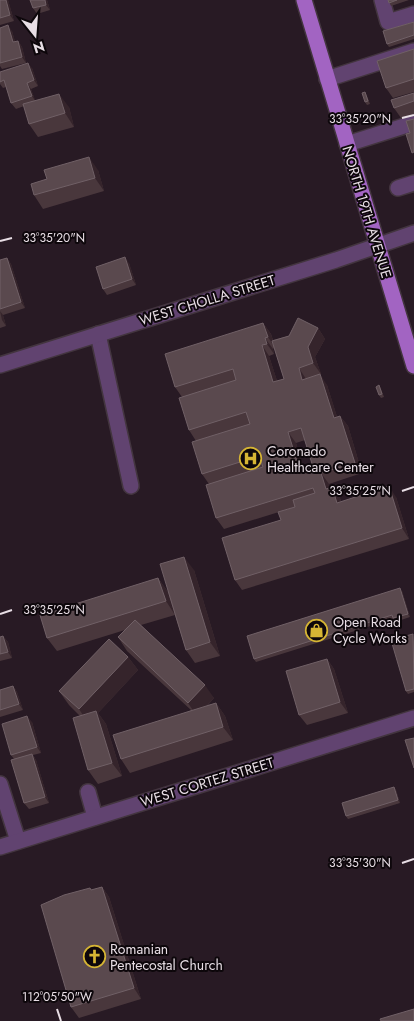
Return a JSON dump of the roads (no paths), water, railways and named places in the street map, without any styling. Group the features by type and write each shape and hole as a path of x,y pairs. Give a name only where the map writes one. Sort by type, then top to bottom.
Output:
{"main road":[{"name":"NORTH 19TH AVENUE","path":"304,0 414,366"}],"street":[{"path":"382,0 388,22 414,14"},
{"path":"327,78 414,51"},
{"path":"347,144 414,123"},
{"path":"398,188 414,183"},
{"name":"WEST CHOLLA STREET","path":"0,365 414,233"},
{"path":"98,334 131,486"},
{"name":"WEST CORTEZ STREET","path":"0,847 414,718"},
{"path":"0,784 18,841"},
{"path":"88,792 96,817"}],"place":[{"name":"Coronado Healthcare Center","path":"251,459"},
{"name":"Open Road Cycle Works","path":"317,630"},
{"name":"Romanian Pentecostal Church","path":"94,957"}]}
